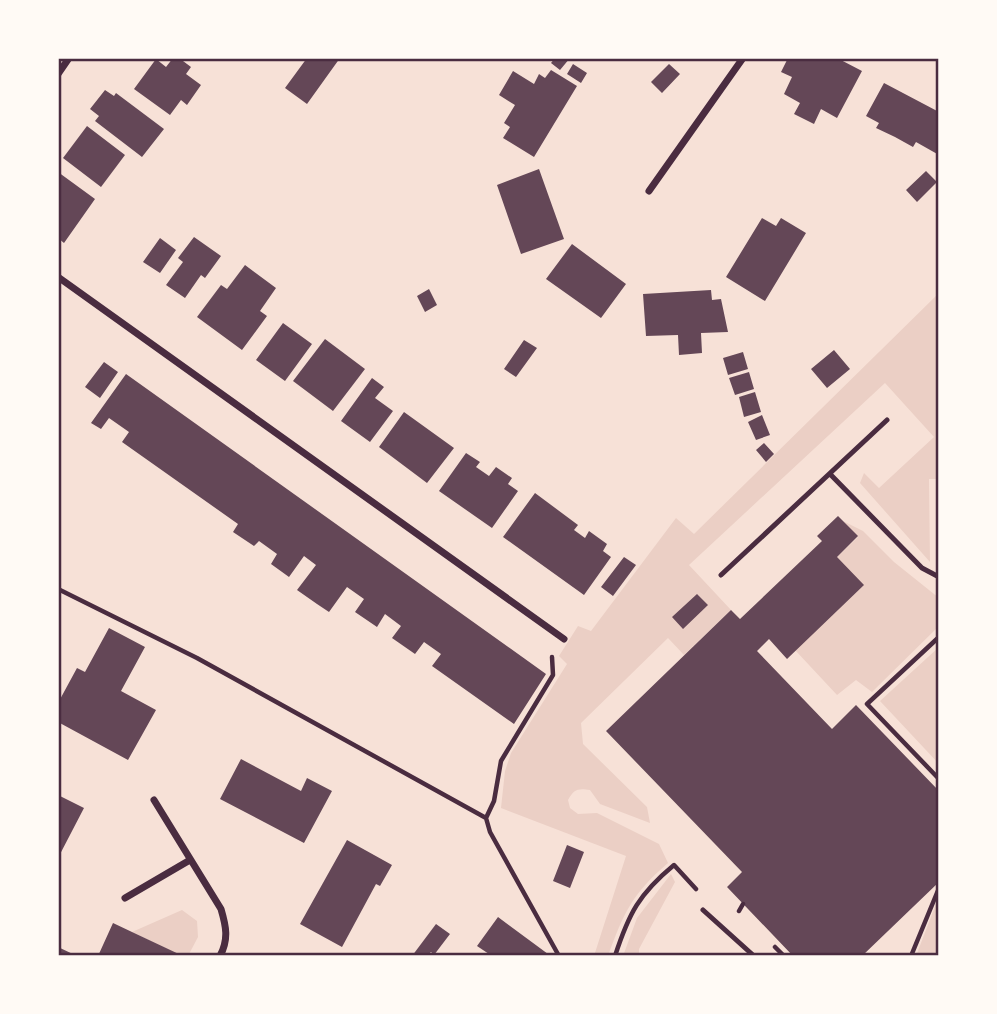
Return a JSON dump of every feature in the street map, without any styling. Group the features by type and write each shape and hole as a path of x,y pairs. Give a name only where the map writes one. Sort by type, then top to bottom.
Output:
{"street":[{"path":"58,74 69,58"},
{"path":"649,191 743,58"},
{"path":"58,277 564,639"},
{"path":"154,800 221,909 226,926 226,945 220,956"},
{"path":"125,898 190,860"}],"lane":[{"path":"721,575 887,420"},
{"path":"830,474 922,568 939,577"},
{"path":"703,911 754,956"}],"path":[{"path":"58,589 197,659 486,818"},
{"path":"939,637 867,704 939,779"},
{"path":"559,956 490,832 486,818 494,801 501,761 553,675 551,659 564,639"},
{"path":"615,956 628,917 647,888 674,865 702,895"},
{"path":"911,956 939,888"}],"shaded area":[{"path":"939,293 939,479 929,479 930,562 860,483 864,473 879,488 934,437 885,383 689,565 731,610 684,655 668,638 581,723 583,744 647,807 650,823 600,804 590,790 574,791 568,800 570,808 578,814 597,813 659,844 668,863 637,894 619,927 608,956 594,956 626,856 501,808 505,771 511,753 567,664 559,656 578,626 591,631 676,518 694,534"},
{"path":"843,521 863,531 894,562 939,598 939,626 872,692 856,680 837,695 795,650 837,557 858,537"},
{"path":"939,647 939,764 880,701"},
{"path":"671,874 675,882 639,949 639,956 623,956 637,918"},
{"path":"939,896 939,956 916,956"},
{"path":"182,910 197,921 198,937 188,956 181,956 132,932"}],"building":[{"path":"173,58 179,58 191,67 186,74 201,85 187,105 181,100 170,115 134,89 156,59 166,67"},
{"path":"307,58 340,58 307,104 285,88"},
{"path":"555,58 570,58 560,70 551,63"},
{"path":"788,58 837,58 862,71 837,118 821,109 814,124 794,114 800,103 784,94 792,77 781,72"},
{"path":"573,64 587,73 581,83 567,74"},
{"path":"669,64 680,74 662,93 651,82"},
{"path":"551,70 577,86 534,157 503,138 510,127 504,123 515,105 499,95 513,71 534,84 539,74 545,78"},
{"path":"884,83 939,112 939,155 916,142 913,147 876,128 879,123 866,116"},
{"path":"105,90 114,96 116,93 164,129 142,157 95,121 99,116 90,109"},
{"path":"87,126 125,155 101,187 63,158"},
{"path":"539,169 564,239 521,254 497,185"},
{"path":"926,171 937,182 917,202 906,190"},
{"path":"58,172 95,199 64,243 58,238"},
{"path":"762,218 776,226 781,218 806,233 765,301 726,277"},
{"path":"194,237 221,256 205,278 201,275 185,298 166,285 183,262 178,258"},
{"path":"160,238 176,250 160,273 143,262"},
{"path":"572,244 626,284 601,318 546,279"},
{"path":"245,265 276,288 260,311 267,316 242,350 197,317 221,285 227,289"},
{"path":"429,289 437,305 425,312 417,296"},
{"path":"711,290 712,300 721,299 728,332 701,333 702,353 679,355 678,335 646,336 643,294"},
{"path":"283,323 312,344 285,381 256,360"},
{"path":"325,339 365,369 333,411 293,381"},
{"path":"524,340 537,348 516,377 504,369"},
{"path":"834,350 850,369 827,388 811,369"},
{"path":"743,352 748,369 728,375 723,358"},
{"path":"104,362 118,372 100,398 85,387"},
{"path":"749,372 754,389 735,395 729,378"},
{"path":"126,374 546,674 514,724 432,666 441,654 424,642 415,654 392,638 401,626 385,614 377,627 355,612 364,599 347,587 329,612 297,590 316,565 304,556 289,577 271,564 277,554 259,541 254,546 233,532 238,524 122,442 129,432 109,418 101,429 91,423"},
{"path":"372,378 384,387 375,398 393,411 370,442 341,421"},
{"path":"755,392 761,412 744,417 739,397"},
{"path":"404,412 454,448 427,483 379,447"},
{"path":"762,415 770,435 756,440 748,422"},
{"path":"764,443 774,454 766,462 756,450"},
{"path":"466,453 480,462 476,467 489,476 496,467 512,478 508,484 518,491 492,528 439,491"},
{"path":"535,493 578,525 574,530 585,538 589,531 607,544 603,551 611,557 584,595 503,537"},
{"path":"838,516 858,536 837,557 864,585 787,659 769,639 757,651 832,729 856,705 939,791 939,882 862,956 793,956 727,887 742,872 606,731 731,610 740,619 822,541 817,536"},
{"path":"624,557 636,565 613,596 601,587"},
{"path":"697,594 708,605 683,629 672,617"},
{"path":"109,628 145,647 121,691 156,710 128,760 58,722 58,703 77,668 85,672"},
{"path":"241,759 301,791 307,778 332,791 304,843 220,799"},
{"path":"58,795 84,808 58,858"},
{"path":"347,840 392,865 380,886 376,884 342,947 300,924"},
{"path":"567,845 584,852 570,888 553,881"},
{"path":"498,917 548,954 492,956 477,946"},
{"path":"113,923 132,932 183,956 98,956"},
{"path":"436,924 450,934 434,955 431,952 427,956 412,956"},
{"path":"58,947 77,956 58,956"}]}
